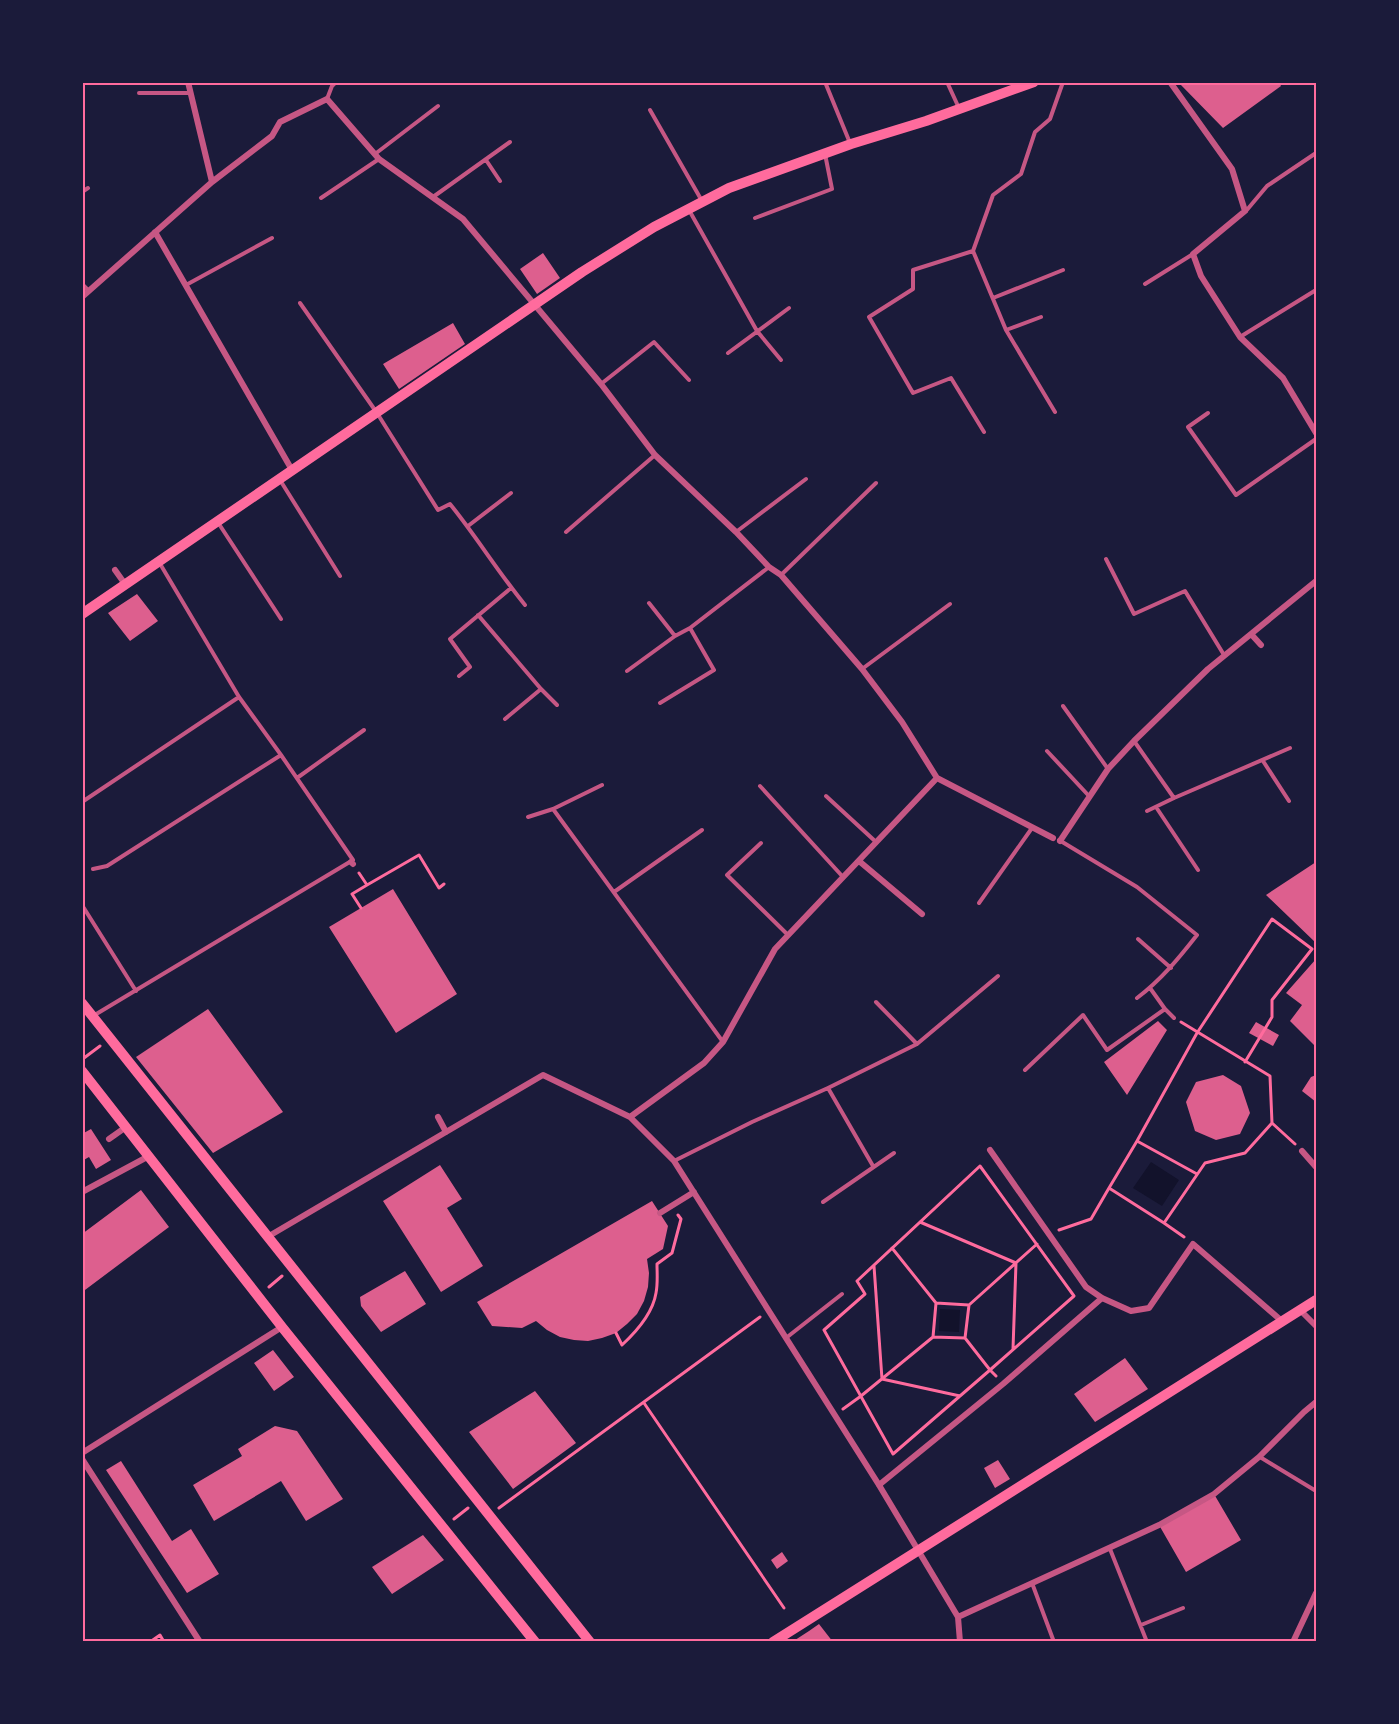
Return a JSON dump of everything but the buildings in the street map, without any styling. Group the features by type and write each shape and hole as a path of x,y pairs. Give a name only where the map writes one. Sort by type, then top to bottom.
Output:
{"main road":[{"path":"82,614 377,413 436,368 645,233 729,188 824,153 926,121 1034,82"},
{"path":"82,1003 163,1098 268,1236 590,1641"},
{"path":"82,1071 282,1327 535,1641"},
{"path":"774,1641 1317,1300"}],"street":[{"path":"188,82 212,182"},
{"path":"1170,82 1232,169 1245,211 1193,254 1201,276 1240,337 1283,378 1317,433"},
{"path":"82,297 212,182 272,136 280,122 327,99 377,156 463,219 601,384 655,455 736,532 769,567 781,575 862,669 902,722 936,778 1053,838"},
{"path":"155,232 292,470"},
{"path":"534,306 537,294"},
{"path":"115,570 125,584"},
{"path":"1060,841 1108,769 1134,741 1208,669 1317,580"},
{"path":"1251,634 1261,645"},
{"path":"1167,710 1173,715"},
{"path":"630,1117 704,1063 723,1041 775,949 936,778"},
{"path":"859,861 922,914"},
{"path":"268,1236 543,1075 630,1117 674,1161 835,1415 958,1617 960,1641"},
{"path":"438,1117 446,1132"},
{"path":"109,1139 127,1127"},
{"path":"990,1150 1086,1287 1102,1298 1131,1311 1149,1308 1193,1244 1283,1322"},
{"path":"1302,1151 1317,1167"},
{"path":"82,1192 149,1155"},
{"path":"660,1213 694,1192"},
{"path":"879,1485 1003,1384 1102,1298"},
{"path":"1300,1310 1317,1326"},
{"path":"82,1453 282,1327"},
{"path":"958,1617 1110,1549 1214,1494 1317,1402"},
{"path":"82,1460 200,1641"},
{"path":"1293,1641 1317,1593"}],"lane":[{"path":"327,99 336,82"},
{"path":"825,82 851,144"},
{"path":"947,82 959,108"},
{"path":"1055,412 1006,330 973,251 993,195 1021,174 1035,132 1050,119 1063,82"},
{"path":"139,93 189,93"},
{"path":"321,198 438,106"},
{"path":"650,110 703,202"},
{"path":"432,197 510,142"},
{"path":"755,218 832,189 824,153"},
{"path":"1245,211 1267,186 1317,153"},
{"path":"486,160 500,181"},
{"path":"82,192 88,188"},
{"path":"689,209 757,331 782,360"},
{"path":"186,285 272,238"},
{"path":"973,251 912,270 913,289 869,317 913,393 951,378 984,432"},
{"path":"1144,284 1193,254"},
{"path":"993,298 1063,270"},
{"path":"82,284 89,292"},
{"path":"1240,337 1317,290"},
{"path":"300,303 377,413 438,510 450,504 525,605"},
{"path":"728,353 789,308"},
{"path":"1006,330 1041,317"},
{"path":"601,384 654,342 689,380"},
{"path":"1208,413 1188,427 1236,495 1317,439"},
{"path":"566,532 655,455"},
{"path":"280,479 340,576"},
{"path":"736,532 806,479"},
{"path":"781,575 876,483"},
{"path":"468,526 512,493"},
{"path":"218,522 281,619"},
{"path":"1106,559 1134,614 1185,591 1224,656"},
{"path":"93,1016 352,862 297,778 239,697 159,562"},
{"path":"627,671 675,636 690,628 769,567"},
{"path":"459,676 470,667 450,639 511,588"},
{"path":"649,603 675,636"},
{"path":"862,669 950,604"},
{"path":"478,615 556,705"},
{"path":"660,703 714,670 690,628"},
{"path":"505,718 541,689"},
{"path":"82,802 239,697"},
{"path":"1063,706 1108,769"},
{"path":"297,778 364,730"},
{"path":"1134,741 1174,798"},
{"path":"1147,812 1290,748"},
{"path":"1047,751 1089,797"},
{"path":"93,869 107,866 281,755"},
{"path":"1263,761 1289,801"},
{"path":"528,817 554,809 602,785"},
{"path":"760,786 843,877"},
{"path":"826,796 876,842"},
{"path":"1156,807 1198,870"},
{"path":"554,809 723,1041"},
{"path":"979,903 1033,827"},
{"path":"614,892 702,830"},
{"path":"1053,838 1137,887 1197,935 1171,968 1137,998"},
{"path":"761,843 727,875 788,935"},
{"path":"82,905 136,990"},
{"path":"1138,939 1171,968"},
{"path":"674,1161 916,1044 998,976"},
{"path":"1150,988 1174,1018"},
{"path":"876,1002 916,1044"},
{"path":"1025,1070 1083,1015 1107,1050 1165,1009"},
{"path":"828,1088 873,1166"},
{"path":"823,1202 894,1153"},
{"path":"786,1338 842,1294"},
{"path":"1259,1456 1317,1491"},
{"path":"1110,1549 1147,1641"},
{"path":"1032,1583 1054,1641"},
{"path":"1141,1625 1183,1608"}],"path":[{"path":"361,908 352,894 419,855 439,888 444,884"},
{"path":"352,862 367,885"},
{"path":"990,1370 965,1338 969,1305 1048,1233 1091,1219 1197,1033 1272,919 1312,949 1272,1000 1272,1017 1245,1062"},
{"path":"1164,1223 1205,1163 1245,1153 1272,1123 1270,1076 1174,1018"},
{"path":"82,1060 110,1038"},
{"path":"1272,1123 1302,1151"},
{"path":"1137,1141 1197,1174"},
{"path":"980,1166 1037,1244 1074,1296 893,1454 824,1330 865,1294 857,1281 980,1166"},
{"path":"1109,1188 1193,1244"},
{"path":"616,1333 622,1345 648,1315 656,1294 657,1264 672,1253 681,1219 672,1206"},
{"path":"920,1222 1016,1263"},
{"path":"892,1248 936,1303 933,1337"},
{"path":"1013,1349 1016,1263"},
{"path":"874,1266 882,1379"},
{"path":"258,1295 293,1267"},
{"path":"936,1303 969,1305"},
{"path":"490,1515 769,1311"},
{"path":"835,1415 933,1337 965,1338"},
{"path":"882,1379 960,1396"},
{"path":"644,1403 784,1608"},
{"path":"443,1527 478,1500"},
{"path":"150,1641 160,1635 164,1641"}],"shaded area":[{"path":"1151,1162 1179,1180 1162,1206 1133,1188"},
{"path":"940,1309 960,1310 959,1332 939,1331"}]}
